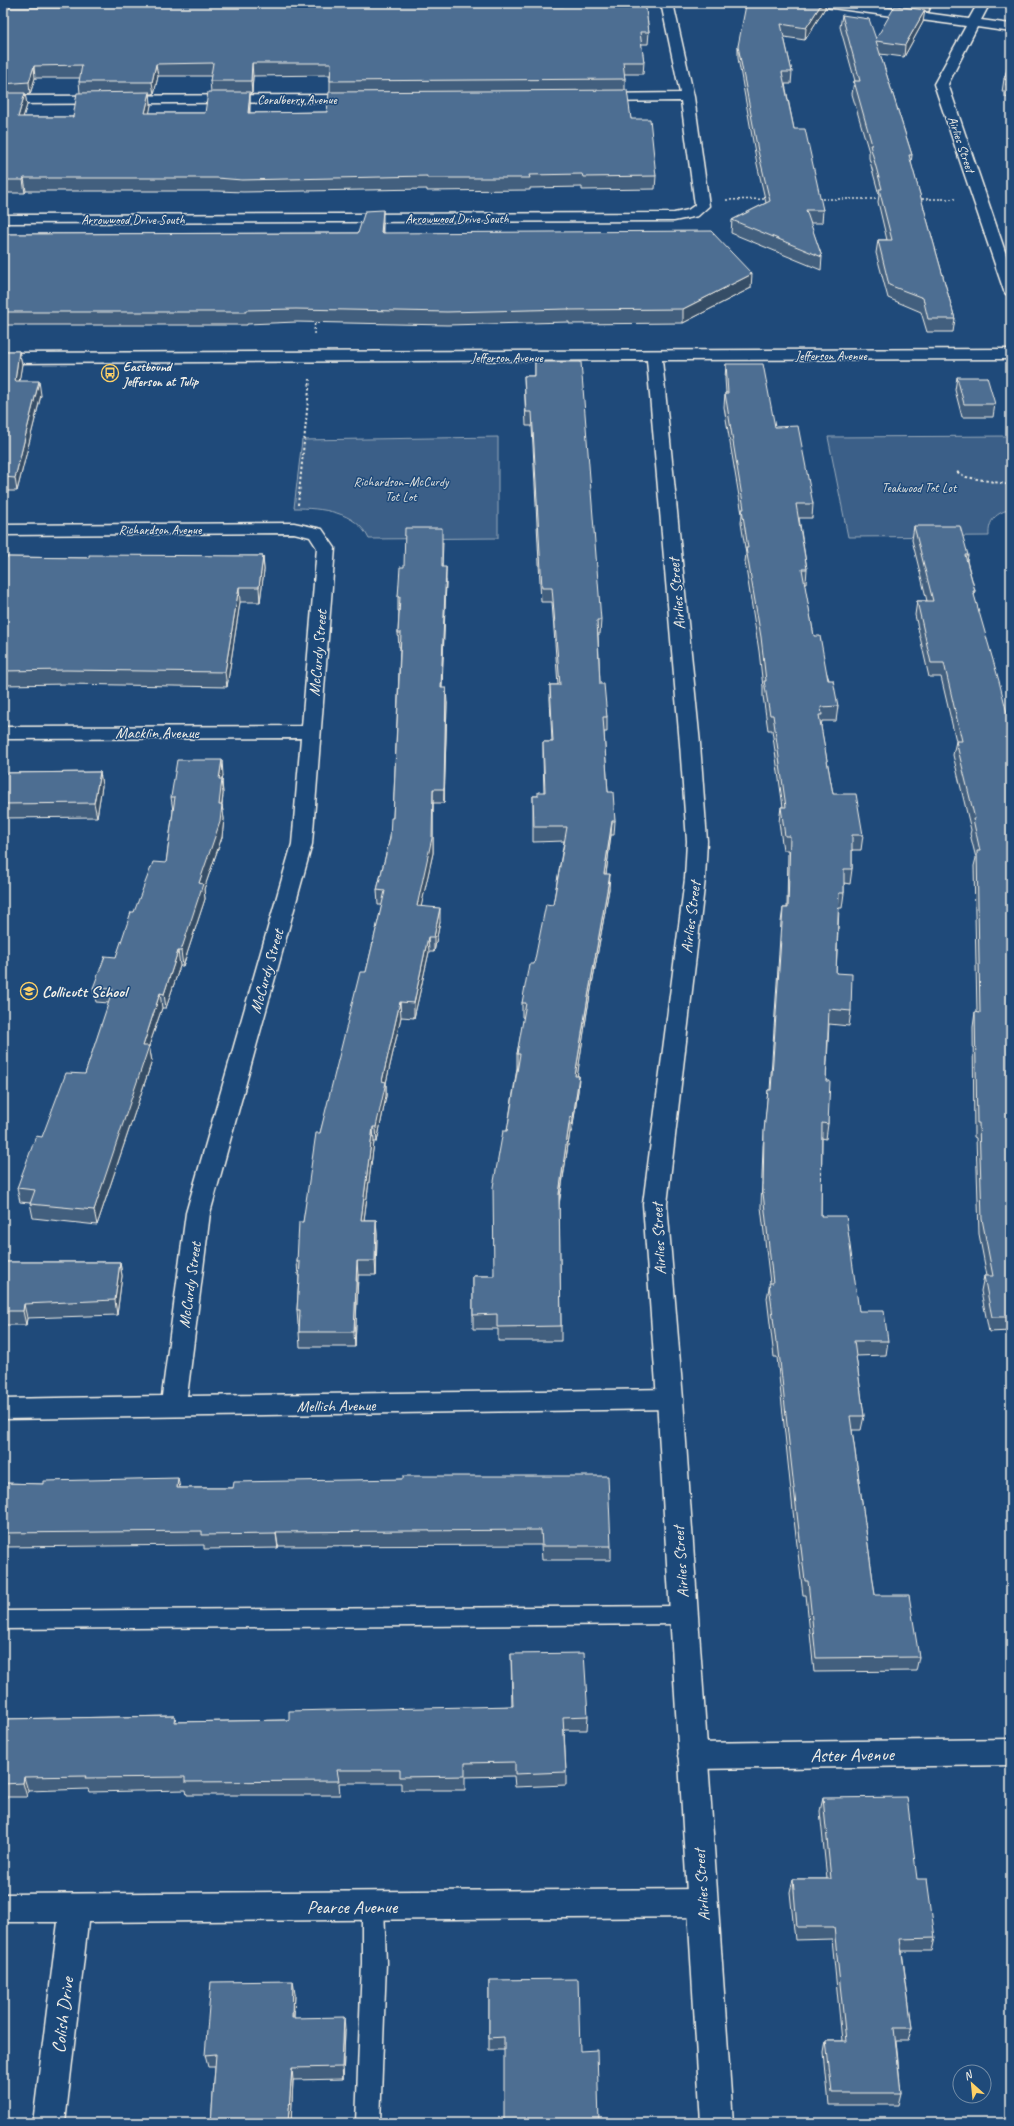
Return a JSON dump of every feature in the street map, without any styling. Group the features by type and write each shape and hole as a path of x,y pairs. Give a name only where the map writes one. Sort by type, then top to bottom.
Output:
{"street":[{"path":"667,3 687,97 702,200"},
{"path":"825,3 1011,28"},
{"name":"Airlies Street","path":"984,3 941,84 1011,291"},
{"path":"582,98 687,97"},
{"name":"Coralberry Avenue","path":"3,100 368,99"},
{"name":"Arrowwood Drive South","path":"3,220 674,217 693,213 702,206 702,200"},
{"name":"Jefferson Avenue","path":"3,358 654,357 1011,354"},
{"name":"Airlies Street","path":"654,357 690,744 697,842 695,879 655,1204 670,1399 717,2123"},
{"name":"Richardson Avenue","path":"3,530 294,528 316,533"},
{"name":"McCurdy Street","path":"174,1407 198,1213 302,844 326,548 316,533"},
{"name":"Macklin Avenue","path":"3,733 310,732"},
{"name":"Mellish Avenue","path":"3,1409 670,1399"},
{"name":"Aster Avenue","path":"692,1756 1011,1754"},
{"name":"Pearce Avenue","path":"3,1908 702,1903"},
{"name":"Colish Drive","path":"48,2123 75,1908"}],"lane":[{"path":"3,1620 684,1615"},
{"path":"368,2123 374,1963 373,1906"}],"path":[{"path":"702,200 774,199"},
{"path":"813,199 882,199"},
{"path":"913,199 980,199"},
{"path":"957,472 966,477 1011,485"}],"green space":[{"name":"Teakwood Tot Lot","path":"1011,436 1011,509 997,515 994,518 990,526 989,536 848,537 828,437"},
{"name":"Richardson–McCurdy Tot Lot","path":"498,437 498,538 369,539 356,522 347,517 326,510 294,508 302,440"}],"building":[{"path":"68,3 483,3 483,6 564,6 564,3 645,3 649,32 640,32 644,62 623,62 625,79 330,81 331,63 252,63 251,81 210,81 213,63 156,64 152,82 79,82 82,65 34,66 29,82 3,84 3,8 66,8"},
{"path":"764,3 822,3 806,28 781,24 792,72 782,72 794,129 805,129 823,210 806,210 822,257 732,220 770,201 758,151 738,46 746,5 762,6"},
{"path":"895,6 925,10 905,45 876,41 912,155 909,155 955,319 928,319 923,298 889,285 878,240 892,240 879,189 882,189 870,145 872,145 854,81 860,81 842,15 869,19 876,39"},
{"path":"1011,57 1011,85 1006,85 1008,80 1004,79"},
{"path":"627,90 631,119 650,119 656,176 583,177 582,174 529,175 530,178 427,178 427,176 242,180 217,178 24,178 23,180 3,180 3,93 25,93 18,117 73,117 77,93 150,92 145,113 205,113 208,92 250,92 248,113 327,112 329,92"},
{"path":"383,210 381,233 711,231 752,274 683,309 569,309 447,312 296,309 246,310 246,312 3,312 3,234 358,233 365,211"},
{"path":"3,351 19,351 15,381 39,381 15,478 3,477"},
{"path":"535,362 581,362 601,620 597,620 600,684 604,684 607,717 603,717 608,792 613,792 615,821 612,821 604,874 610,874 575,1076 579,1076 573,1118 570,1117 559,1194 561,1326 497,1327 497,1314 473,1315 473,1276 494,1276 493,1187 503,1131 507,1131 520,1054 517,1054 526,1003 522,1003 529,964 534,964 546,904 553,905 567,827 534,827 533,796 538,796 538,792 545,792 543,742 553,742 550,685 560,685 552,588 542,588 532,412 526,412 524,376 535,376"},
{"path":"726,364 763,364 775,427 798,426 813,504 796,504 807,569 802,569 814,636 820,636 828,680 833,680 838,706 821,707 822,715 819,715 833,794 856,794 863,835 852,835 852,869 844,869 844,893 839,893 836,973 852,974 851,1011 829,1009 826,1081 830,1081 828,1124 822,1123 821,1216 846,1216 859,1311 884,1311 888,1341 854,1341 864,1416 850,1416 875,1595 909,1595 919,1657 816,1658 808,1581 805,1581 778,1343 776,1343 769,1283 773,1283 763,1193 764,1131 768,1090 771,1090 783,908 788,908 790,836 785,836 781,807 786,807 773,715 770,715 764,681 766,681 761,637 746,548 748,548 742,509 744,509 725,393 728,393"},
{"path":"957,377 987,377 995,404 964,404"},
{"path":"914,526 960,526 968,555 965,555 975,591 973,591 1011,729 1011,1317 992,1317 984,1276 993,1276 982,1219 979,1123 977,1123 975,1012 980,1013 977,851 980,851 973,819 975,819 956,741 962,741 944,663 931,663 917,601 933,601"},
{"path":"405,528 442,528 442,567 446,567 441,688 446,688 444,789 433,789 432,838 417,906 440,908 434,937 428,937 414,1003 400,1002 382,1081 386,1082 376,1127 373,1127 361,1220 376,1220 375,1261 357,1261 354,1332 299,1332 300,1310 297,1310 300,1262 297,1262 299,1222 303,1222 316,1133 320,1133 360,972 366,972 385,891 377,890 390,838 391,818 393,818 401,633 398,633 400,597 398,597 400,567 404,567"},
{"path":"89,555 263,556 259,587 239,587 225,672 66,670 3,671 3,557 89,558"},
{"path":"177,760 222,760 219,779 222,779 219,805 222,805 220,822 199,883 203,884 181,951 178,951 164,994 160,993 143,1046 149,1046 94,1210 30,1204 35,1190 17,1188 36,1136 42,1137 66,1073 85,1074 113,989 93,988 105,956 116,957 131,912 134,912 153,862 166,863 175,797 171,797"},
{"path":"100,772 94,803 3,804 3,773"},
{"path":"3,1262 120,1262 115,1300 24,1304 23,1311 3,1311"},
{"path":"403,1476 608,1476 611,1546 542,1546 541,1530 276,1532 276,1534 202,1535 202,1531 3,1533 3,1483 44,1484 44,1481 178,1478 177,1488 233,1488 234,1482 403,1479"},
{"path":"584,1653 588,1716 563,1717 566,1772 515,1774 515,1762 465,1763 465,1776 400,1777 400,1770 337,1770 339,1781 185,1782 185,1777 85,1778 86,1776 24,1777 23,1783 3,1784 3,1719 175,1716 174,1722 289,1720 289,1711 513,1706 511,1654"},
{"path":"907,1797 917,1879 927,1879 935,1938 900,1939 912,2028 894,2028 901,2093 832,2093 826,2041 846,2041 834,1927 797,1927 793,1879 831,1879 823,1798"},
{"path":"578,1979 580,2051 597,2050 599,2123 504,2123 504,2037 489,2038 489,1980"},
{"path":"293,1981 292,2018 344,2017 342,2067 292,2068 288,2123 211,2123 216,2054 205,2055 211,1982"}],"place":[{"name":"Eastbound Jefferson at Tulip","path":"110,373"},
{"name":"Collicutt School","path":"29,991"}]}
